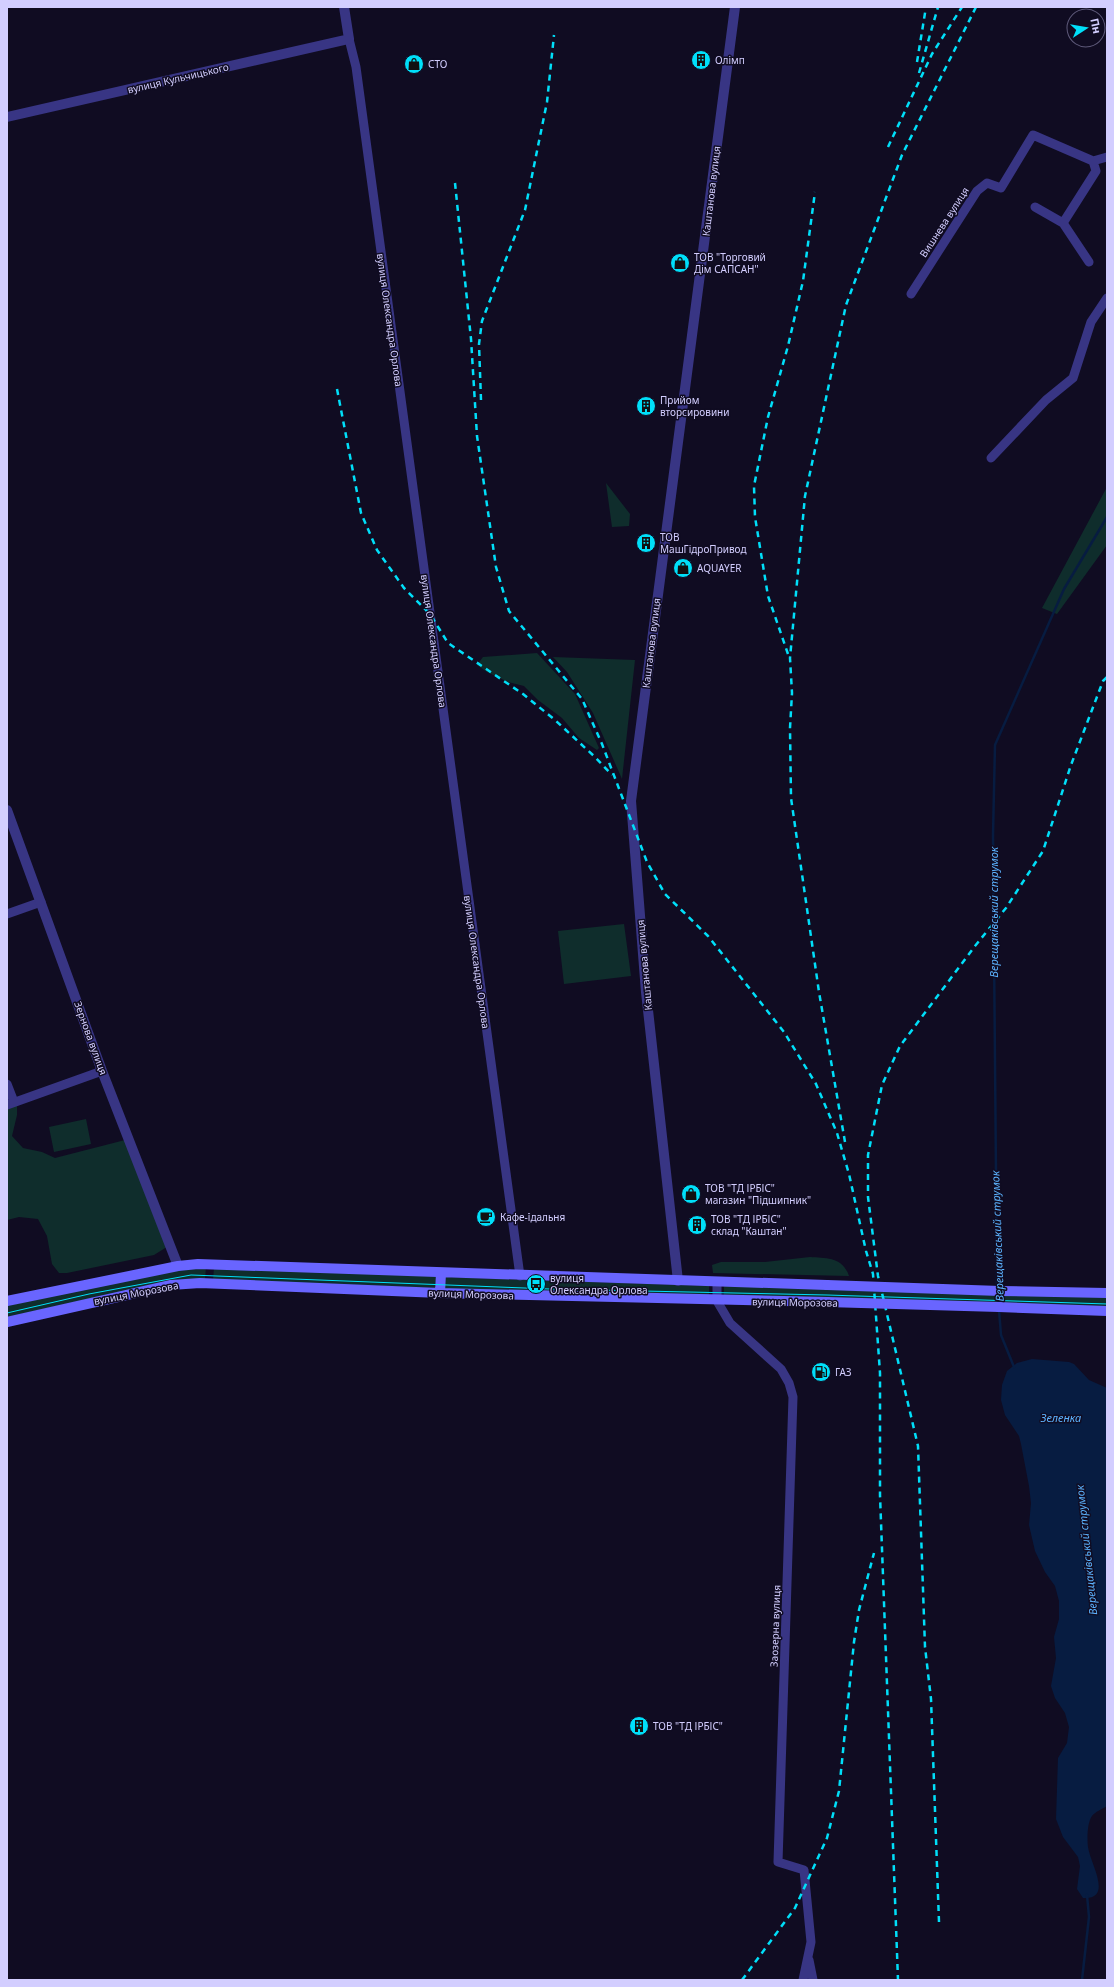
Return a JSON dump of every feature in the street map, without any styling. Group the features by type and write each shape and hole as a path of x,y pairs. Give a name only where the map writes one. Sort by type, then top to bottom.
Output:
{"main road":[{"name":"вулиця Морозова","path":"7,1301 178,1266 212,1265 678,1281 1107,1293"},
{"path":"211,1284 212,1265"},
{"path":"440,1293 441,1273"},
{"name":"вулиця Морозова","path":"7,1322 171,1285 211,1284 440,1293 717,1301 827,1302 1107,1311"}],"street":[{"name":"вулиця Олександра Орлова","path":"344,7 349,40 356,67 520,1276"},
{"name":"Каштанова вулиця","path":"678,1281 646,992 631,801 735,7"},
{"name":"вулиця Кульчицького","path":"7,117 349,40"},
{"name":"Вишнева вулиця","path":"911,294 977,191 987,183 1001,188 1034,135 1093,161"},
{"path":"1063,223 1096,171 1093,161 1107,157"},
{"path":"1035,207 1063,223 1088,262"},
{"path":"991,458 1046,400 1072,378 1091,322 1107,298"},
{"name":"Зернова вулиця","path":"7,810 102,1071 178,1266"},
{"path":"7,914 41,902"},
{"path":"7,1084 10,1103 102,1071"},
{"name":"Заозерна вулиця","path":"717,1282 717,1301 730,1324 781,1369 789,1383 793,1397 778,1862 804,1870 812,1942 803,1980"},
{"path":"808,1957 813,1980"}],"green space":[{"path":"606,483 630,514 629,526 612,527"},
{"path":"1107,487 1107,545 1057,614 1042,608"},
{"path":"537,653 575,694 599,748 597,750 579,738 562,718 538,700 524,686 508,682 487,672 477,665 483,657"},
{"path":"553,657 635,660 622,779 593,713 567,672"},
{"path":"624,924 631,976 564,984 558,931"},
{"path":"7,1105 17,1105 17,1115 12,1136 23,1148 42,1152 55,1158 129,1139 170,1245 154,1255 67,1273 59,1273 52,1264 47,1236 38,1219 19,1217 7,1220"},
{"path":"86,1119 91,1144 54,1152 49,1127"},
{"path":"810,1257 828,1258 838,1262 843,1265 849,1276 713,1273 712,1265 721,1262 765,1262"},
{"path":"206,1267 205,1279 182,1279 169,1281 7,1317 7,1306 171,1270"},
{"path":"214,1268 437,1276 437,1288 213,1280"},
{"path":"443,1277 709,1286 709,1295 443,1289"},
{"path":"724,1286 1107,1296 1107,1307 724,1296"}],"water":[{"name":"Зеленка","path":"1032,1359 1069,1362 1074,1364 1089,1380 1107,1388 1107,1806 1093,1815 1090,1819 1088,1827 1088,1847 1099,1887 1097,1893 1092,1897 1083,1898 1077,1889 1080,1866 1078,1857 1063,1837 1056,1819 1058,1758 1067,1743 1069,1727 1065,1713 1055,1698 1051,1686 1056,1658 1054,1637 1059,1619 1059,1601 1055,1586 1045,1572 1035,1551 1029,1525 1031,1503 1021,1444 1019,1436 1005,1415 1001,1400 1002,1385 1007,1371 1017,1363"}],"waterway":[{"name":"Верещаківський струмок","path":"997,1288 993,835 995,745 1064,589 1107,517"},
{"name":"Верещаківський струмок","path":"997,1292 999,1305"},
{"name":"Верещаківський струмок","path":"999,1310 1001,1335 1014,1367"},
{"name":"Верещаківський струмок","path":"1082,1980 1089,1917 1087,1895"}],"tram line":[{"path":"7,1313 89,1294 191,1275 550,1289 827,1295 1107,1304"}],"railway":[{"path":"917,62 926,7"},
{"path":"919,73 938,7"},
{"path":"888,147 932,54 962,7"},
{"path":"845,1142 819,992 791,798 790,728 792,693 790,658 805,496 846,305 902,155 976,7"},
{"path":"481,400 479,344 482,321 525,210 547,102 554,35"},
{"path":"455,183 471,339 477,436 496,567 509,611 582,699 602,744 647,862 665,894 708,936 784,1032 816,1084 837,1133 849,1174 866,1251 873,1274 880,1373 880,1495 898,1980"},
{"path":"788,654 768,596 755,517 754,486 768,417 788,346 803,281 815,192"},
{"path":"337,389 361,513 377,550 404,588 430,614 448,643 523,694 555,720 612,775"},
{"path":"939,1922 931,1699 925,1647 918,1446 878,1276 868,1197 868,1155 882,1085 900,1046 975,946 1006,908 1043,851 1071,765 1103,681 1107,677"},
{"path":"742,1980 795,1908 827,1838 839,1791 854,1642 859,1610 874,1553"}],"place":[{"name":"Олімп","path":"701,60"},
{"name":"СТО","path":"414,64"},
{"name":"ТОВ \"Торговий Дім САПСАН\"","path":"680,263"},
{"name":"Прийом вторсировини","path":"646,406"},
{"name":"ТОВ МашГідроПривод","path":"646,543"},
{"name":"AQUAYER","path":"683,568"},
{"name":"ТОВ \"ТД ІРБІС\" магазин \"Підшипник\"","path":"691,1194"},
{"name":"Кафе-їдальня","path":"486,1217"},
{"name":"ТОВ \"ТД ІРБІС\" склад \"Каштан\"","path":"697,1225"},
{"name":"вулиця Олександра Орлова","path":"536,1284"},
{"name":"ГАЗ","path":"821,1372"},
{"name":"ТОВ \"ТД ІРБІС\"","path":"639,1726"}]}
